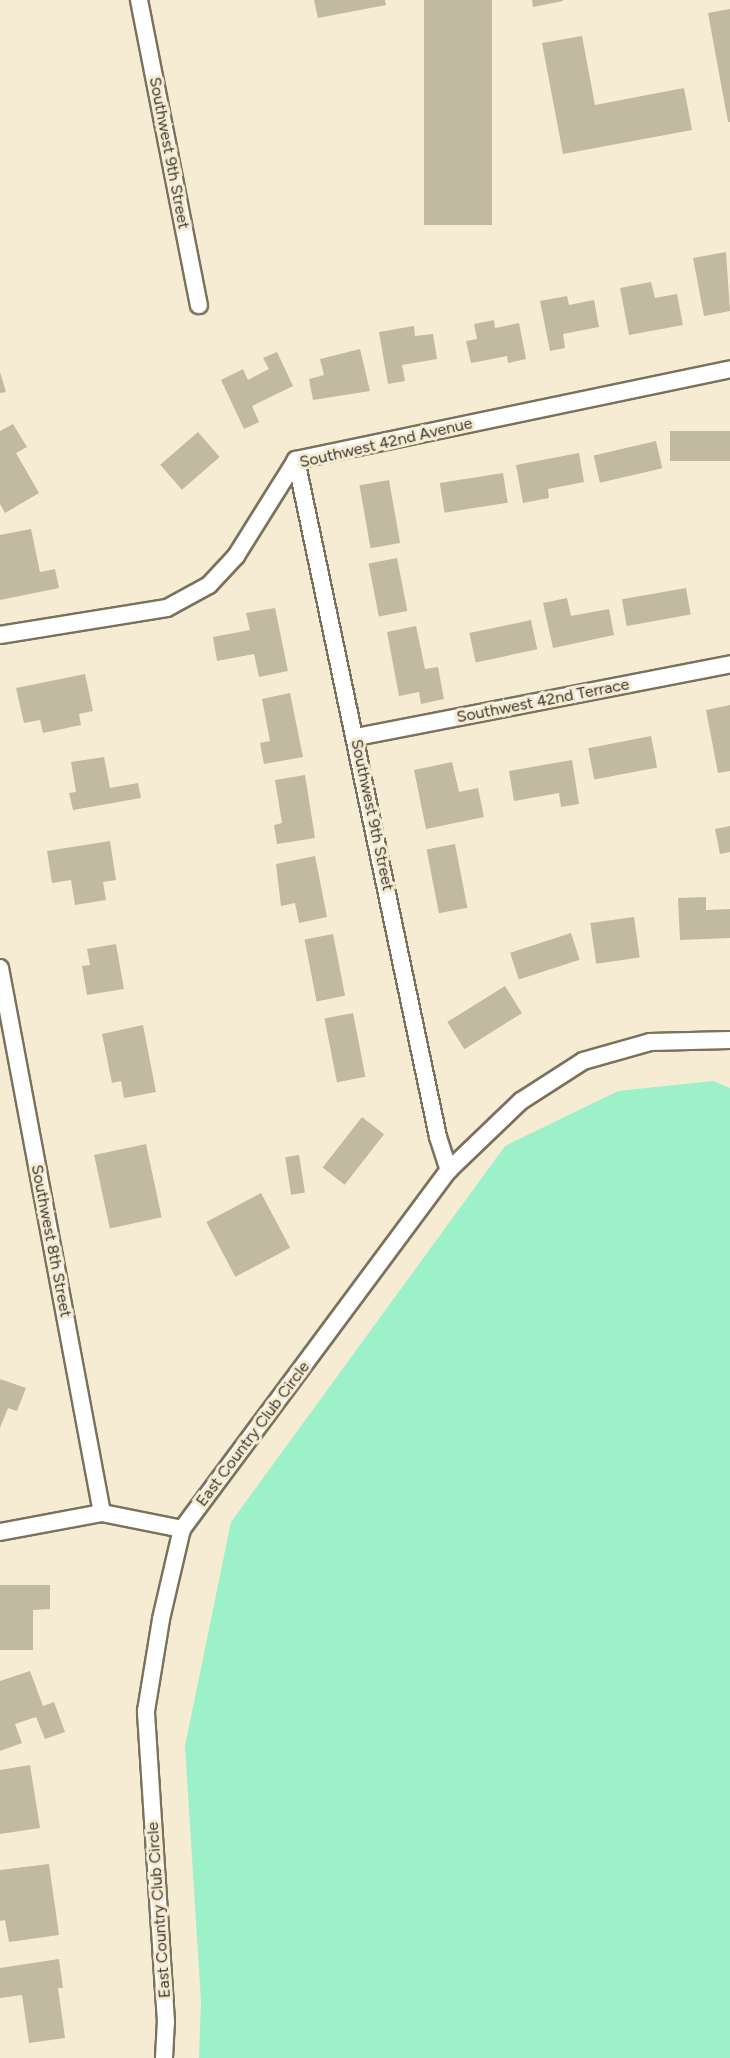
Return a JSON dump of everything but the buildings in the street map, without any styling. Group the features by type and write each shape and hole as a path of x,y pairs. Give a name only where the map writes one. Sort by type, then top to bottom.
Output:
{"street":[{"name":"Southwest 9th Street","path":"139,0 199,305"},
{"name":"Southwest 42nd Avenue","path":"0,636 166,608 209,585 236,556 296,460 730,369"},
{"name":"Southwest 9th Street","path":"296,460 356,737 438,1137 449,1170"},
{"name":"Southwest 42nd Terrace","path":"356,737 730,664"},
{"name":"Southwest 8th Street","path":"0,968 102,1514"},
{"name":"East Country Club Circle","path":"164,2058 166,2022 146,1711 160,1619 182,1529 449,1170 522,1101 583,1060 650,1042 730,1040"},
{"path":"0,1532 102,1514 182,1529"}],"green space":[{"path":"713,1081 730,1088 730,2058 199,2058 201,2002 185,1746 231,1522 505,1146 618,1091"}]}
